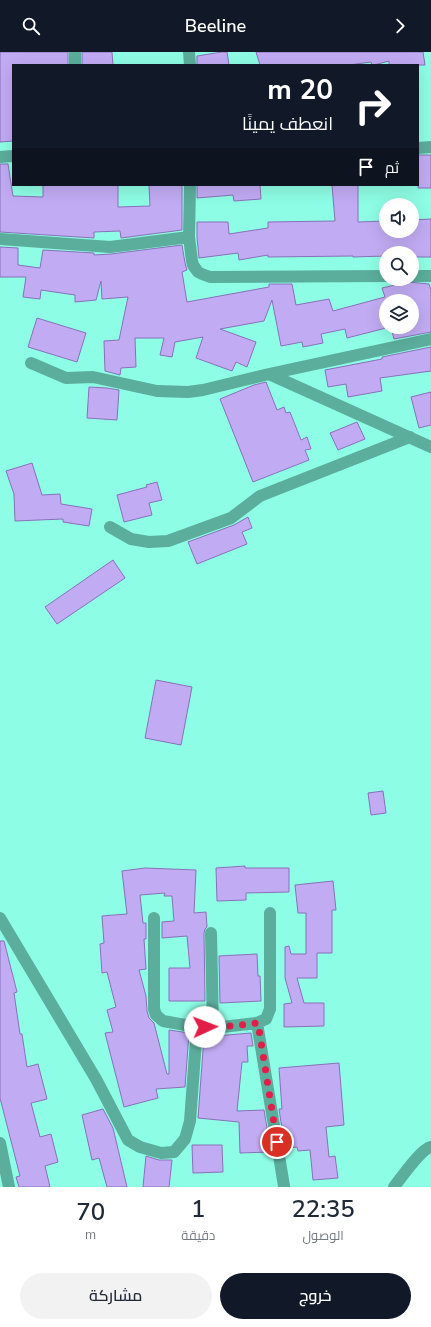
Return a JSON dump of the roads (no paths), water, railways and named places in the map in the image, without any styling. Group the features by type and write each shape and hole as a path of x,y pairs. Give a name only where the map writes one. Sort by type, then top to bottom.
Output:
{"street":[{"path":"75,52 76,64"},
{"path":"189,52 190,64"},
{"path":"419,148 431,147"},
{"path":"0,157 12,156"},
{"path":"190,186 189,238 192,261 196,269 202,274 210,277 379,276"},
{"path":"0,239 110,246 189,238"},
{"path":"419,276 431,276"},
{"path":"31,363 66,378 93,377 157,391 172,392 203,390 269,374 431,339"},
{"path":"269,374 431,446"},
{"path":"110,527 131,539 149,542 168,541 231,518 260,496 410,437"},
{"path":"154,918 154,1009 156,1015 163,1021 197,1027 213,1028 258,1023 266,1019 270,1009 270,913"},
{"path":"0,918 96,1079 128,1140 140,1147 161,1153 174,1152 185,1139 190,1121 197,1027"},
{"path":"211,933 213,1028"},
{"path":"258,1023 284,1186"},
{"path":"0,1143 9,1187"},
{"path":"394,1187 419,1156 431,1147"}]}
